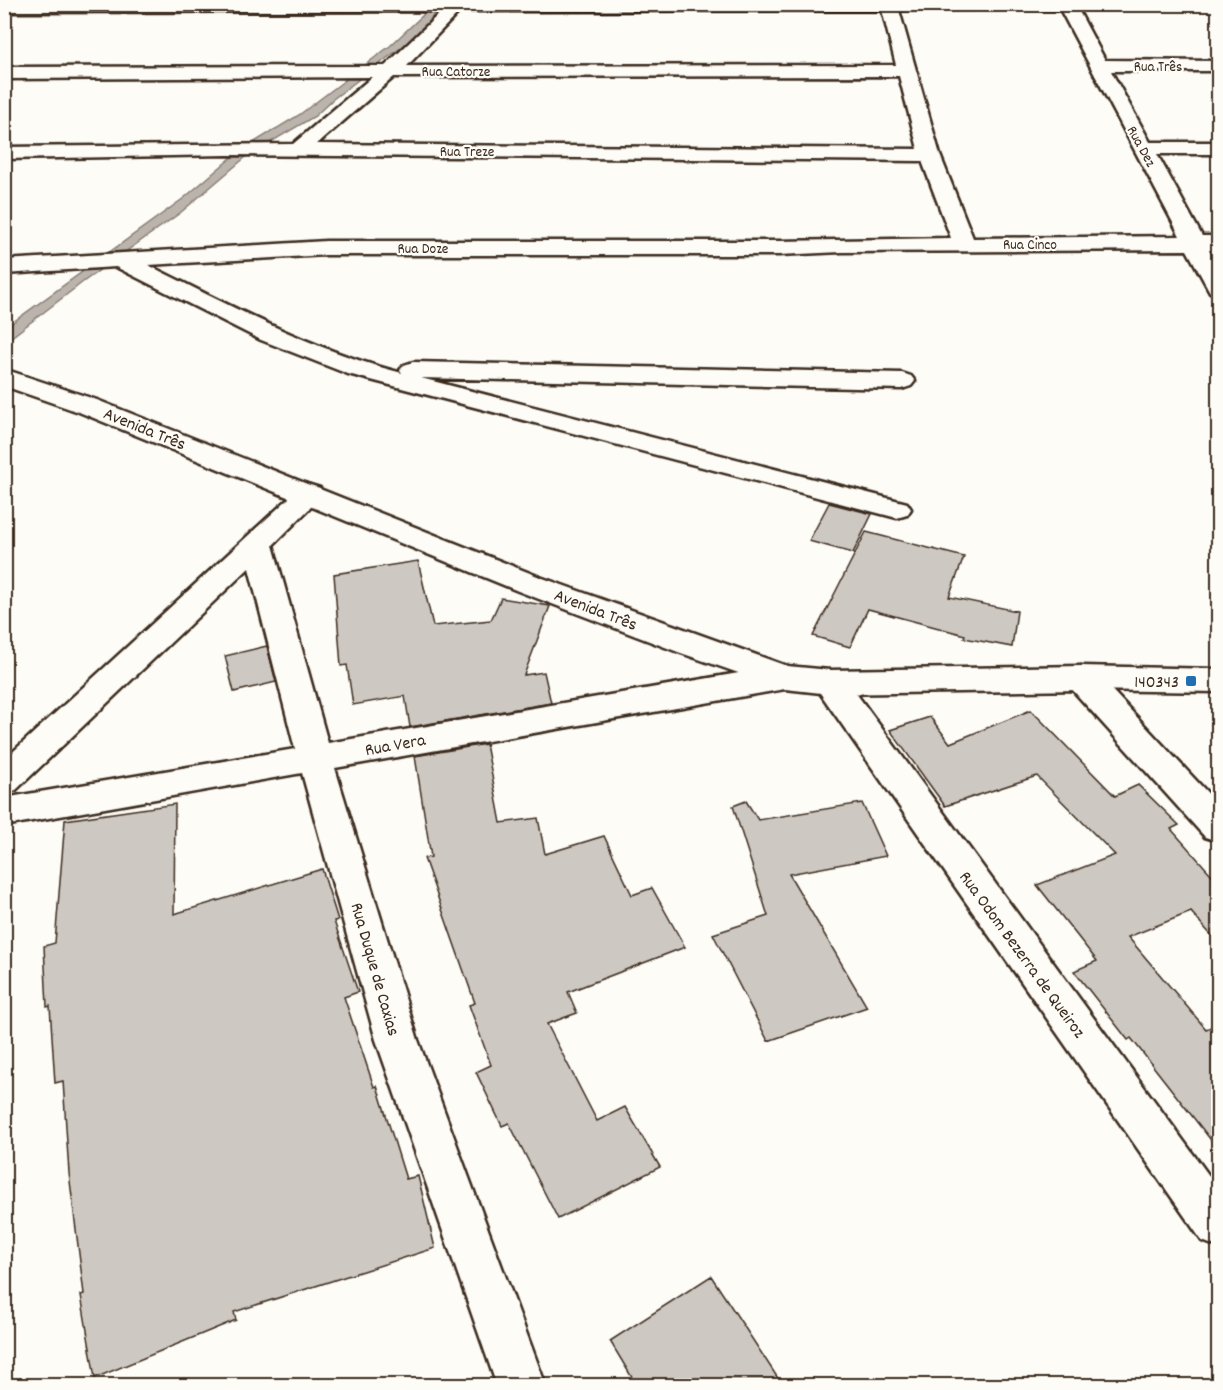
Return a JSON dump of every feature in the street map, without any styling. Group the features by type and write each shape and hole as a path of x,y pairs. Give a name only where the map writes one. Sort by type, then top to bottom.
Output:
{"street":[{"path":"4,7 1061,4"},
{"name":"Rua Dez","path":"1066,4 1097,66 1218,287"},
{"path":"298,150 384,71 413,53 453,5"},
{"path":"889,5 930,155 965,245"},
{"name":"Rua Três","path":"1097,66 1218,66"},
{"name":"Rua Catorze","path":"4,73 907,70"},
{"path":"1143,148 1218,148"},
{"name":"Rua Treze","path":"4,153 226,149 930,155"},
{"name":"Rua Cinco","path":"842,245 1218,243"},
{"name":"Rua Doze","path":"4,267 326,248 779,248 842,245"},
{"path":"122,261 270,334 357,369 897,509"},
{"path":"357,369 902,381"},
{"path":"554,420 566,373"},
{"name":"Avenida Três","path":"4,377 88,406 529,584 688,644 785,677 830,682 1081,678 1218,681"},
{"path":"4,782 310,494"},
{"name":"Rua Duque de Caxias","path":"258,544 315,758 397,1040 522,1386"},
{"name":"Rua Vera","path":"4,812 785,677"},
{"path":"1081,678 1218,827"},
{"name":"Rua Odom Bezerra de Queiroz","path":"830,682 1218,1225"}],"shaded area":[{"path":"428,5 440,5 423,31 333,99 315,116 247,156 180,213 83,282 5,342 5,328 184,198 238,152 299,115 390,46 423,15"}],"building":[{"path":"829,503 872,514 853,553 809,541"},
{"path":"866,532 964,557 949,597 1017,611 1012,647 964,638 965,635 868,609 850,647 813,636"},
{"path":"418,561 433,626 491,620 501,598 550,606 524,675 544,672 551,703 410,727 405,696 353,705 347,665 341,666 334,574"},
{"path":"267,646 276,682 234,692 225,656"},
{"path":"1031,710 1115,796 1138,785 1179,825 1171,829 1218,882 1218,943 1191,912 1128,937 1206,1029 1218,1024 1218,1149 1131,1038 1128,1040 1074,971 1097,961 1037,885 1115,855 1037,776 945,806 890,730 930,717 950,743"},
{"path":"486,744 501,823 538,818 545,854 604,836 632,895 652,888 685,947 568,992 577,1013 547,1024 597,1121 625,1107 660,1167 558,1219 509,1123 502,1126 476,1072 491,1065 469,1005 475,1003 424,858 431,857 415,756"},
{"path":"746,801 758,820 862,803 886,856 789,874 867,1007 768,1041 713,934 768,916 733,806"},
{"path":"175,804 174,914 322,869 338,920 334,921 358,992 344,997 374,1087 377,1086 406,1179 418,1176 435,1248 234,1312 236,1320 95,1378 81,1295 84,1294 69,1173 63,1081 55,1083 50,1006 47,1007 44,946 55,943 65,820"},
{"path":"711,1276 783,1386 637,1386 610,1341"}],"place":[{"name":"140343","path":"1191,681"}]}
